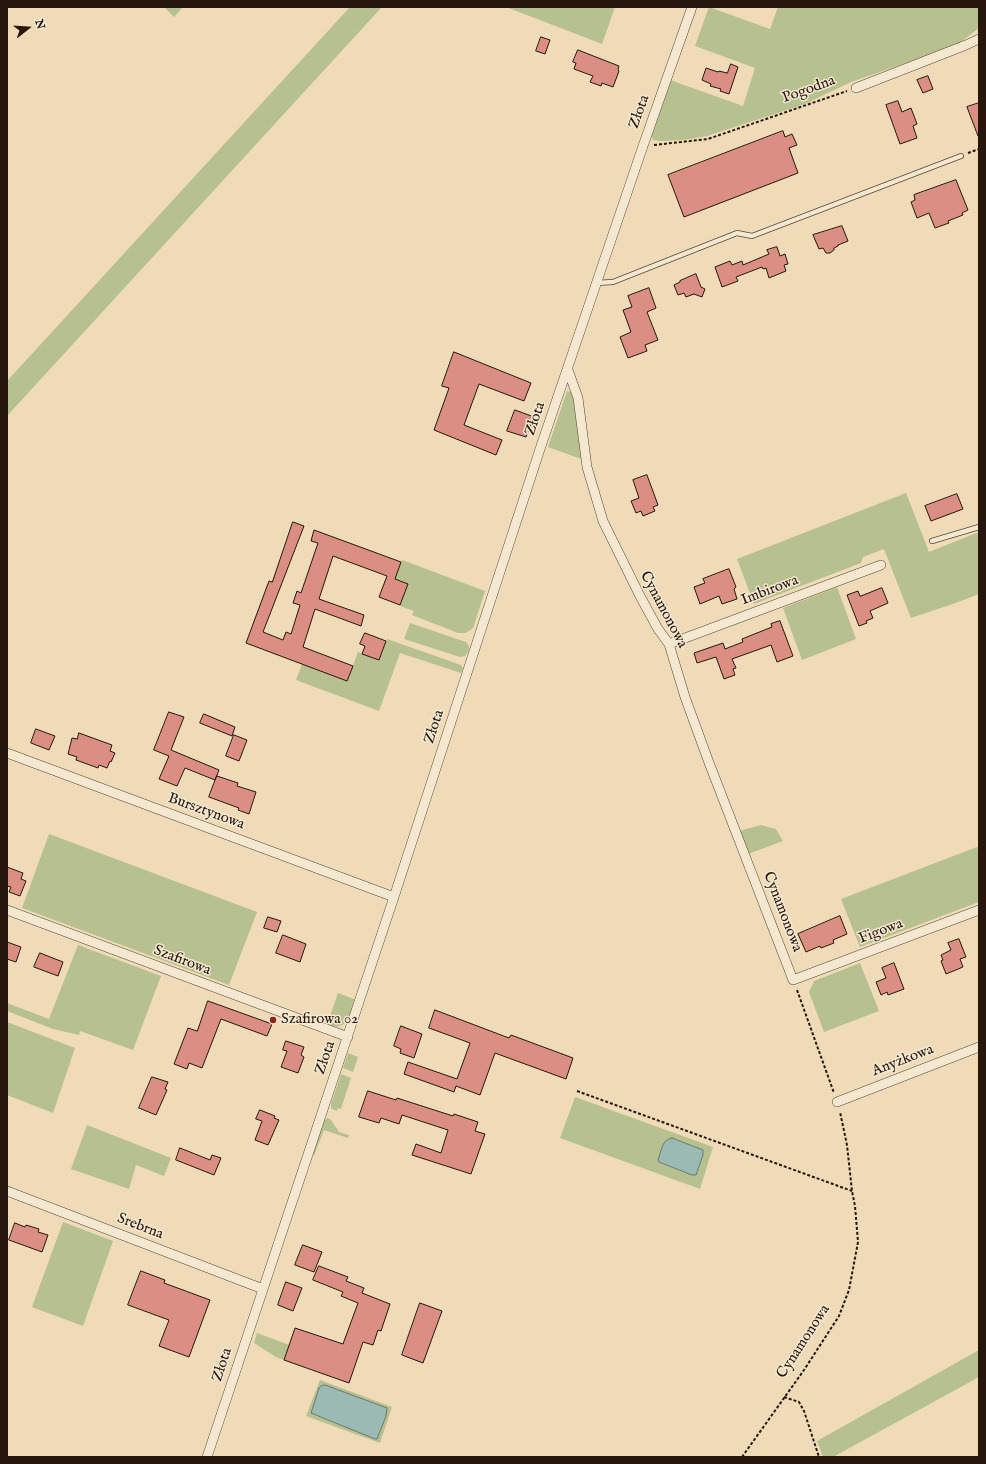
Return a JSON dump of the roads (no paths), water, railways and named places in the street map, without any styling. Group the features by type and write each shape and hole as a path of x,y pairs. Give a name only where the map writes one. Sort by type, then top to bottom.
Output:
{"street":[{"name":"Złota","path":"207,1457 348,1038 540,449 692,7"},
{"name":"Pogodna","path":"856,88 979,39"},
{"name":"Cynamonowa","path":"568,370 578,398 587,468 603,521 640,596 669,644 685,697 708,760 793,980"},
{"name":"Imbirowa","path":"669,644 880,565"},
{"name":"Bursztynowa","path":"7,753 394,897"},
{"name":"Szafirowa","path":"7,910 348,1038"},
{"name":"Figowa","path":"793,980 979,910"},
{"name":"Anyżkowa","path":"837,1102 979,1047"},
{"name":"Srebrna","path":"7,1191 263,1289"}],"lane":[{"path":"596,283 613,282 737,233 752,236 961,156"},
{"path":"932,541 979,527"}],"water":[{"path":"672,1138 703,1150 703,1155 696,1175 692,1175 659,1162 658,1160 664,1143"},
{"path":"325,1385 387,1408 386,1416 377,1439 311,1413 319,1388"}],"place":[{"name":"Szafirowa 02","path":"273,1020"}]}
